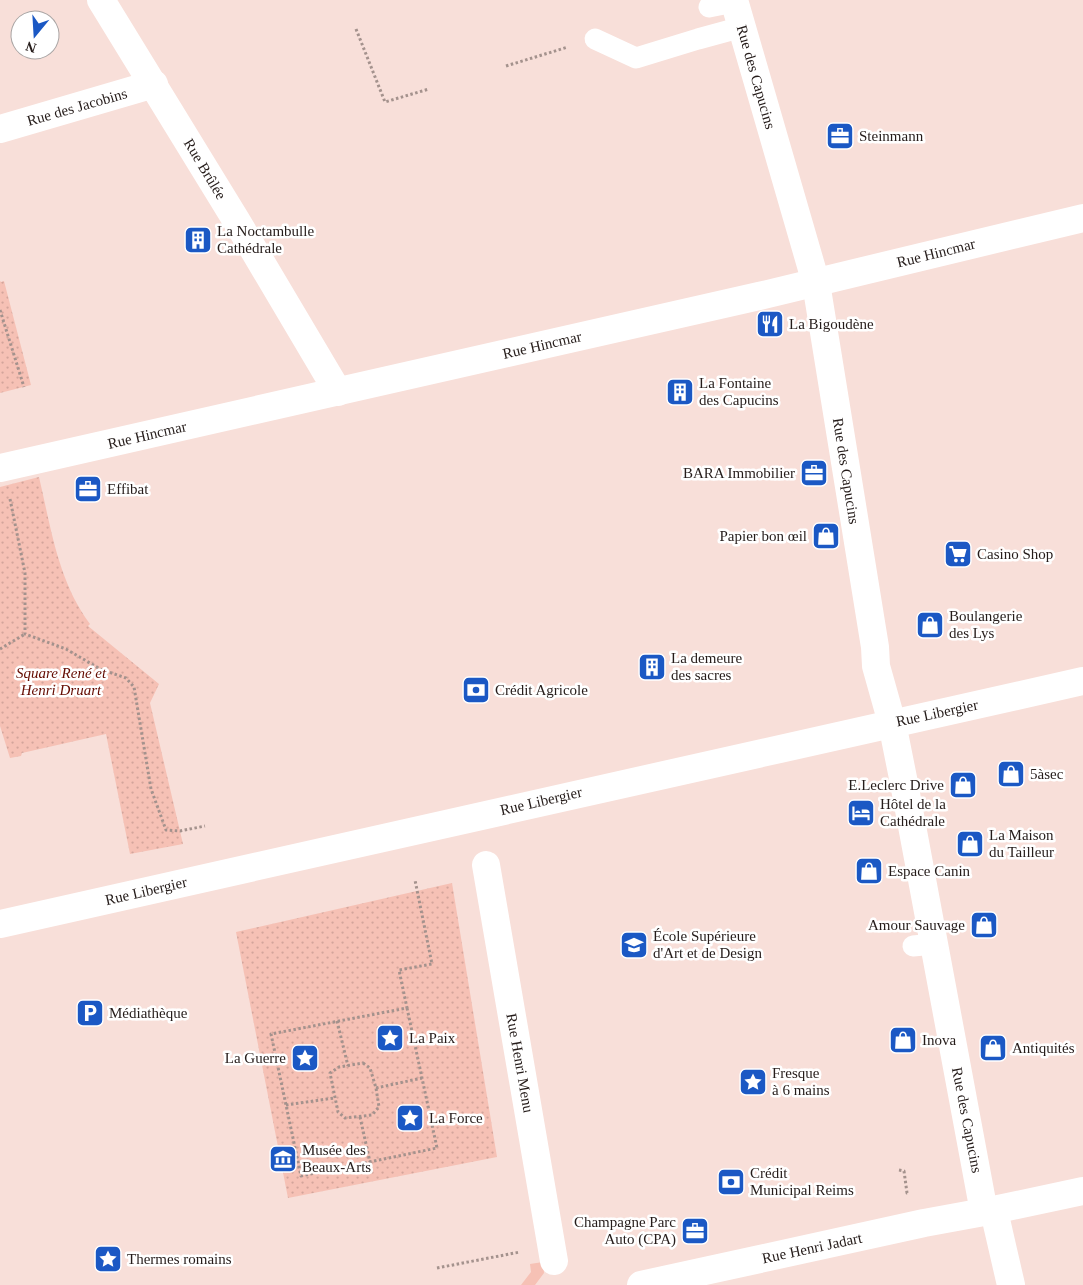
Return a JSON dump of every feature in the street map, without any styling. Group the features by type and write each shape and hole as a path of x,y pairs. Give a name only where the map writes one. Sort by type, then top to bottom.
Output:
{"street":[{"name":"Rue Brûlée","path":"102,0 154,84 229,224 338,392"},
{"name":"Rue des Capucins","path":"730,9 816,283 876,647 876,666 892,723 924,945 989,1211 1011,1285"},
{"name":"Rue des Jacobins","path":"0,129 154,84"},
{"name":"Rue Hincmar","path":"2,468 816,283 1083,218"},
{"name":"Rue Libergier","path":"0,924 1083,681"},
{"name":"Rue Henri Menu","path":"486,865 553,1254"},
{"name":"Rue Henri Jadart","path":"640,1285 1083,1191"}],"lane":[{"path":"595,39 636,58 698,39 730,9"}],"path":[{"path":"356,29 386,102 429,89"},
{"path":"506,66 595,39"},
{"path":"0,310 24,387"},
{"path":"2,468 25,573 24,634"},
{"path":"0,649 24,634"},
{"path":"24,634 66,649 100,669 126,678 134,687 151,789 166,830 180,831 205,826"},
{"path":"407,1008 272,1034 301,1176 437,1148 399,970 432,964 415,880"},
{"path":"337,1021 348,1066"},
{"path":"363,1063 370,1068 376,1088 379,1107 372,1115 345,1118 338,1112 330,1073 338,1067 363,1063"},
{"path":"376,1088 422,1078"},
{"path":"286,1106 334,1098"},
{"path":"360,1117 370,1162"},
{"path":"899,1170 904,1171 907,1193 913,1192"},
{"path":"437,1268 553,1254"}],"green space":[{"path":"0,281 4,281 31,385 0,393"},
{"name":"Square René et Henri Druart","path":"39,477 57,554 70,590 90,624 88,626 159,684 150,703 183,844 130,854 106,734 22,753 21,756 10,758 0,726 0,487"},
{"path":"452,883 497,1157 288,1198 236,932"},
{"path":"543,1262 544,1273 535,1285 521,1285 531,1272 530,1264"}],"place":[{"name":"Steinmann","path":"840,136"},
{"name":"La Noctambulle Cathédrale","path":"198,240"},
{"name":"La Bigoudène","path":"770,324"},
{"name":"La Fontaine des Capucins","path":"680,392"},
{"name":"BARA Immobilier","path":"814,473"},
{"name":"Effibat","path":"88,489"},
{"name":"Papier bon œil","path":"826,536"},
{"name":"Casino Shop","path":"958,554"},
{"name":"Boulangerie des Lys","path":"930,625"},
{"name":"La demeure des sacres","path":"652,667"},
{"name":"Crédit Agricole","path":"476,690"},
{"name":"5àsec","path":"1011,774"},
{"name":"E.Leclerc Drive","path":"963,785"},
{"name":"Hôtel de la Cathédrale","path":"861,813"},
{"name":"La Maison du Tailleur","path":"970,844"},
{"name":"Espace Canin","path":"869,871"},
{"name":"Amour Sauvage","path":"984,925"},
{"name":"École Supérieure d'Art et de Design","path":"634,945"},
{"name":"Médiathèque","path":"90,1013"},
{"name":"La Paix","path":"390,1038"},
{"name":"Inova","path":"903,1040"},
{"name":"Antiquités","path":"993,1048"},
{"name":"La Guerre","path":"305,1058"},
{"name":"Fresque à 6 mains","path":"753,1082"},
{"name":"La Force","path":"410,1118"},
{"name":"Musée des Beaux-Arts","path":"283,1159"},
{"name":"Crédit Municipal Reims","path":"731,1182"},
{"name":"Champagne Parc Auto (CPA)","path":"695,1231"},
{"name":"Thermes romains","path":"108,1259"}]}
